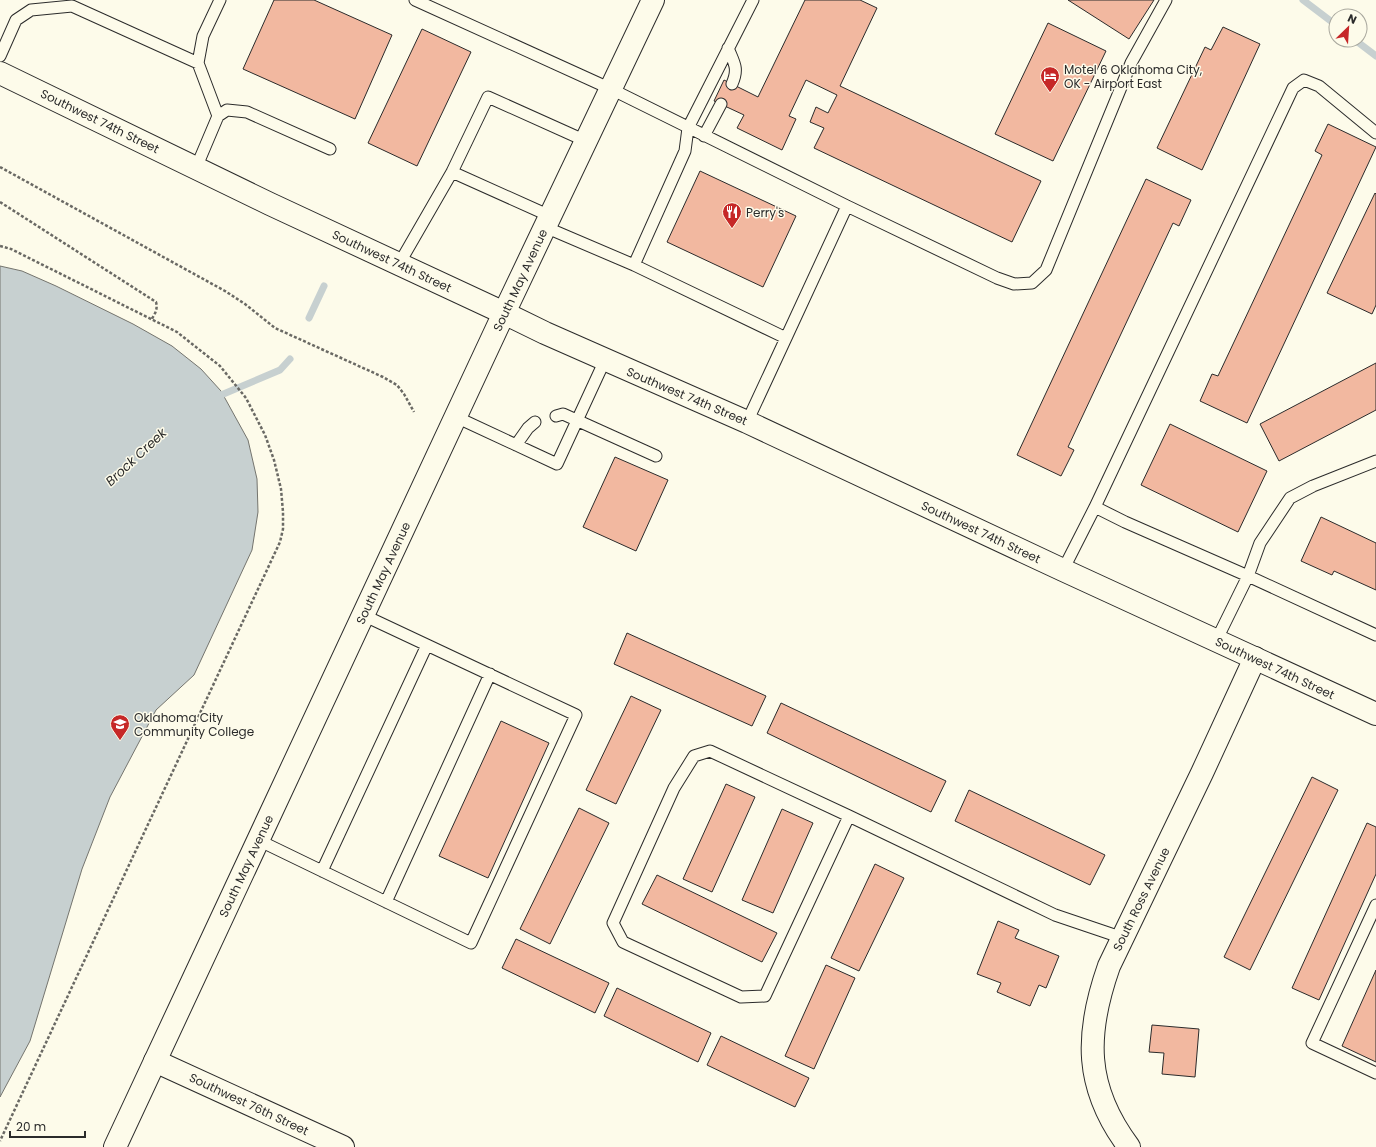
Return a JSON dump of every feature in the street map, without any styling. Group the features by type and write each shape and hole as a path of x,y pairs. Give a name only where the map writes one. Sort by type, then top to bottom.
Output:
{"main road":[{"name":"South May Avenue","path":"115,1147 504,313 653,0"},
{"name":"Southwest 74th Street","path":"0,73 196,168 504,313 545,334 747,422 1376,714"},
{"name":"South Ross Avenue","path":"1129,1147 1112,1123 1097,1086 1092,1062 1094,1025 1098,999 1110,966 1202,773 1254,658"},
{"name":"Southwest 76th Street","path":"155,1061 343,1147"}],"lane":[{"path":"218,116 198,63 204,36 220,0"},
{"path":"415,0 611,89 847,206 997,278 1014,284 1032,283 1046,270 1131,63 1166,0"},
{"path":"634,265 685,151 688,128 753,0"},
{"path":"0,56 16,20 31,10 72,6 198,63"},
{"path":"728,48 735,65 736,74 732,84"},
{"path":"1063,570 1095,507 1293,88 1304,80 1320,86 1376,133"},
{"path":"399,264 452,172 488,97 586,141"},
{"path":"704,136 721,104"},
{"path":"196,168 218,116 227,110 247,112 330,149"},
{"path":"452,172 634,265 786,338"},
{"path":"747,422 847,206"},
{"path":"456,417 557,464 605,360"},
{"path":"556,416 563,414 577,419 656,456"},
{"path":"516,445 528,428 535,422"},
{"path":"1216,641 1248,576 1260,543 1290,498 1313,486 1376,461"},
{"path":"1095,507 1125,522 1248,576 1376,635"},
{"path":"258,840 471,943 576,715 363,615"},
{"path":"322,871 427,645"},
{"path":"386,902 490,674"},
{"path":"849,816 765,996 741,997 623,942 613,923 674,788 694,756 710,751 849,816 1055,914 1123,938"},
{"path":"1376,905 1312,1043 1376,1073"}],"path":[{"path":"0,167 225,291 245,304 275,328 383,377 397,385 414,412"},
{"path":"0,202 156,302 156,311 151,320"},
{"path":"0,246 11,249 177,332 220,366 246,398 265,435 276,467 281,489 283,512 283,529 280,542 0,1141"}],"water":[{"path":"0,266 22,271 133,324 172,346 201,369 221,391 248,440 257,479 258,512 252,550 194,675 156,710 110,797 82,869 30,1041 0,1097"}],"building":[{"path":"274,0 314,0 392,35 355,119 243,69"},
{"path":"805,0 860,0 877,8 840,86 1041,181 1012,242 814,148 824,128 810,122 816,107 828,113 837,95 806,80 789,116 796,119 782,150 737,128 744,115 714,101 724,80 758,97"},
{"path":"1068,0 1154,0 1129,39"},
{"name":"Motel 6 Oklahoma City, OK - Airport East","path":"1048,23 1106,51 1053,161 995,134"},
{"path":"1223,27 1260,44 1202,170 1157,148 1205,47 1211,50"},
{"path":"422,29 471,52 417,166 368,143"},
{"path":"1328,124 1376,147 1247,423 1200,401 1212,374 1218,376 1322,155 1315,151"},
{"name":"Perry's","path":"700,171 796,216 763,287 667,242"},
{"path":"1146,179 1191,200 1179,226 1173,223 1068,447 1074,450 1061,476 1017,455"},
{"path":"1375,193 1376,305 1372,314 1327,293"},
{"path":"1376,363 1376,410 1279,461 1260,424"},
{"path":"1170,424 1267,471 1238,532 1141,485"},
{"path":"615,457 668,480 636,551 583,527"},
{"path":"1321,517 1376,543 1376,590 1334,571 1332,575 1301,561"},
{"path":"627,633 766,696 752,726 614,664"},
{"path":"631,696 661,710 616,804 586,790"},
{"path":"781,703 946,781 931,812 767,733"},
{"path":"501,721 549,743 488,878 439,856"},
{"path":"1312,777 1338,790 1250,970 1224,957"},
{"path":"726,784 755,797 712,892 683,879"},
{"path":"969,790 1105,855 1090,885 955,821"},
{"path":"579,808 609,823 550,944 520,929"},
{"path":"782,809 813,823 773,913 742,900"},
{"path":"1367,823 1376,827 1376,874 1319,1000 1292,988"},
{"path":"875,864 904,878 859,971 831,958"},
{"path":"657,875 777,933 762,962 642,904"},
{"path":"998,921 1019,930 1015,938 1059,956 1046,988 1039,985 1030,1006 997,992 1001,983 977,974"},
{"path":"516,939 609,983 595,1013 502,968"},
{"path":"826,965 855,978 814,1069 785,1056"},
{"path":"1376,970 1376,1062 1342,1046"},
{"path":"617,988 711,1033 698,1062 604,1016"},
{"path":"1152,1025 1199,1029 1195,1077 1162,1074 1164,1053 1149,1052"},
{"path":"721,1036 809,1078 795,1107 707,1065"}],"waterway":[{"name":"Brock Creek","path":"1303,0 1328,19"},
{"name":"Brock Creek","path":"1366,48 1376,56"},
{"name":"Brock Creek","path":"309,318 324,286"},
{"name":"Brock Creek","path":"214,398 280,370 290,359"}],"place":[{"name":"Motel 6 Oklahoma City, OK - Airport East","path":"1050,93"},
{"name":"Perry's","path":"732,229"},
{"name":"Oklahoma City Community College","path":"120,741"}]}
